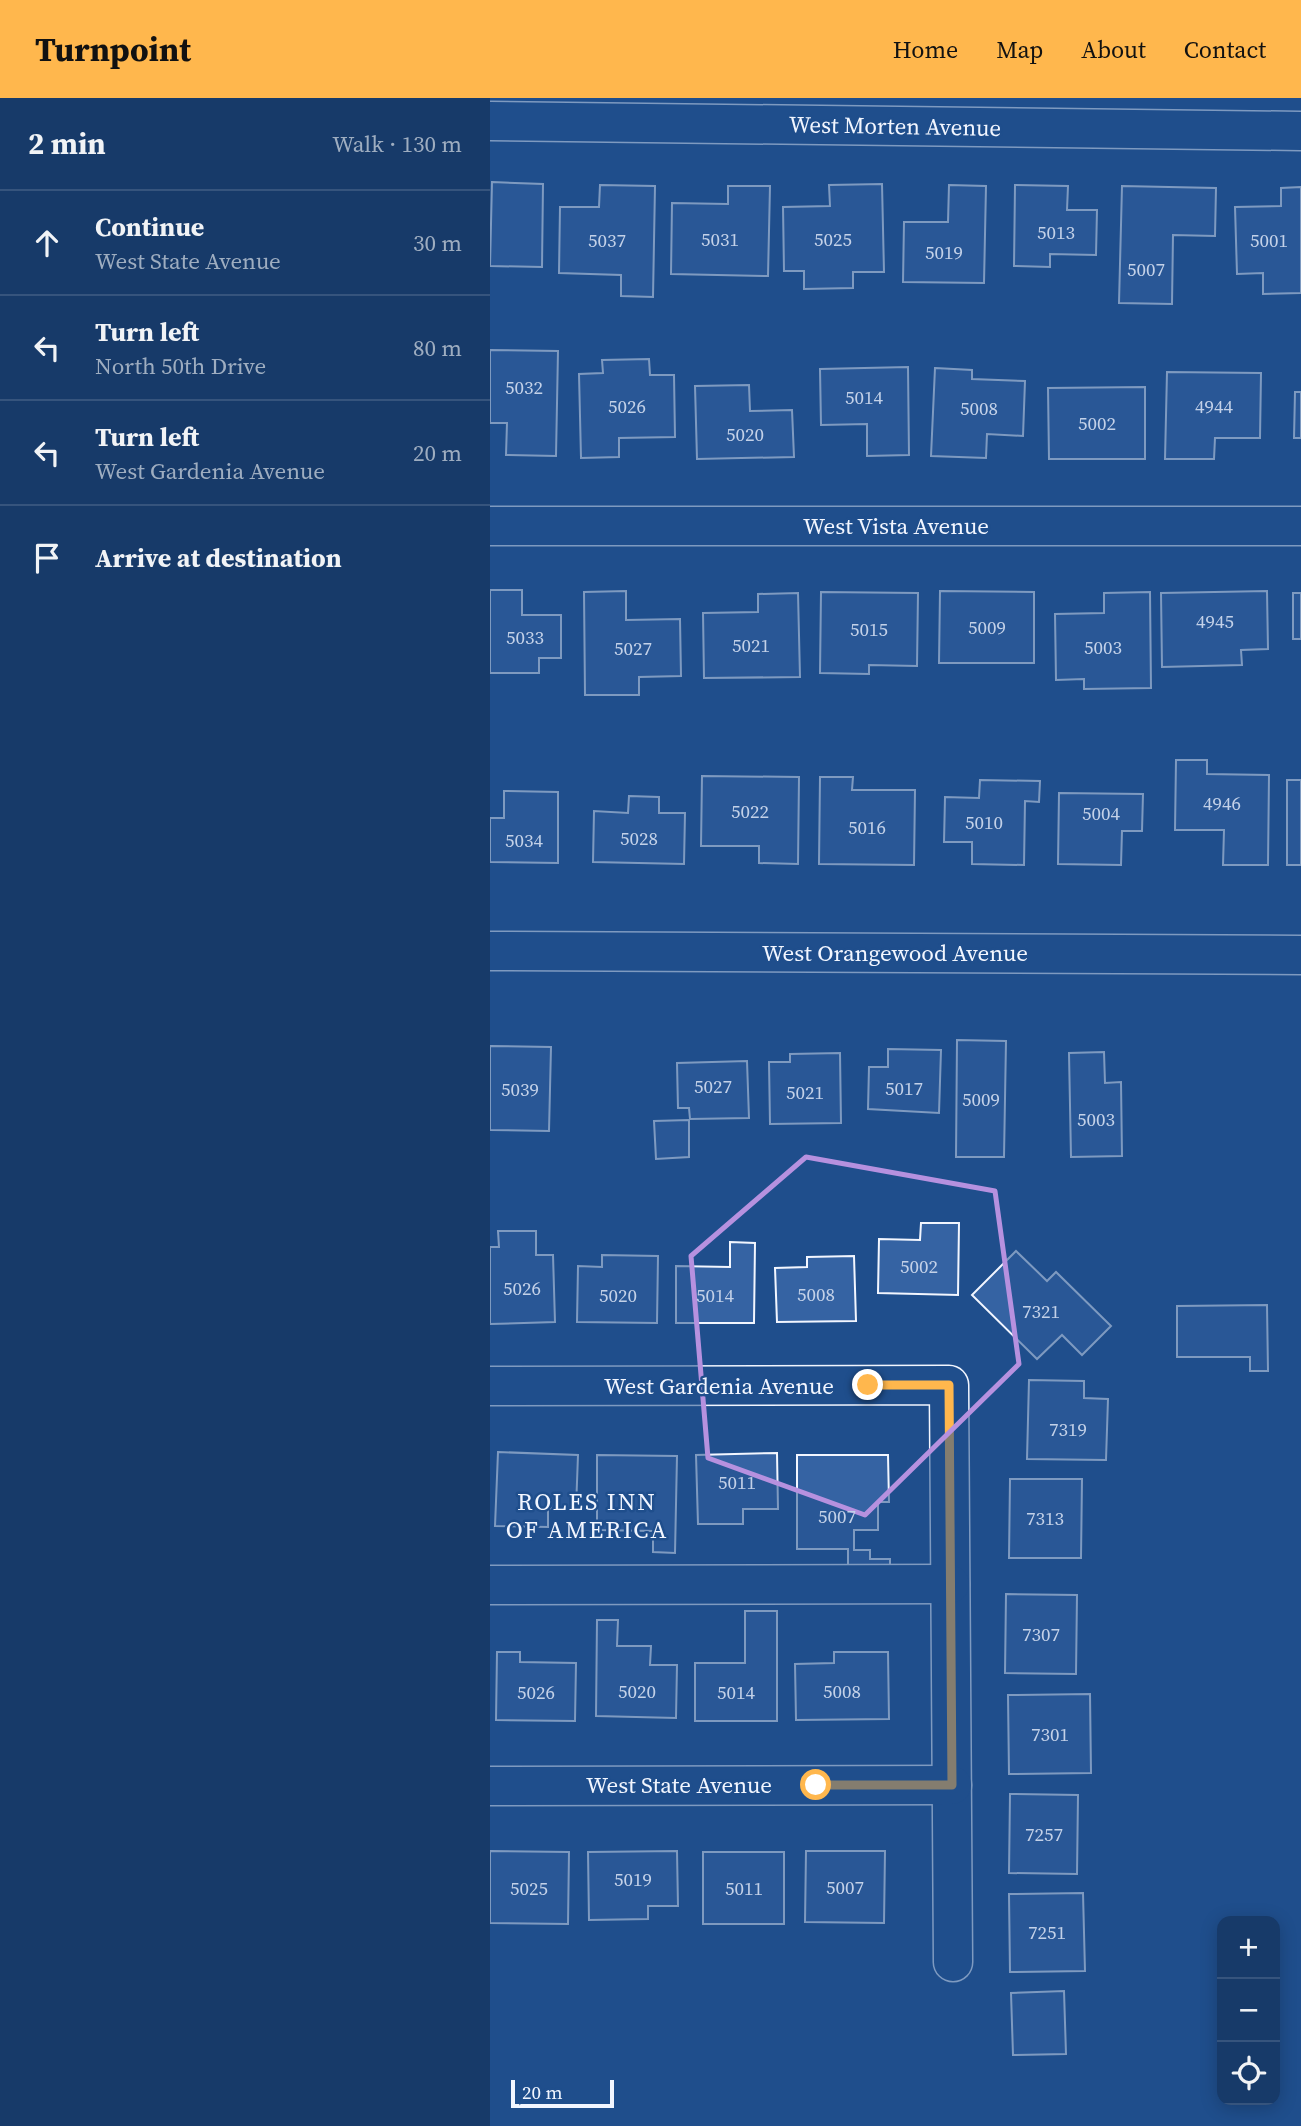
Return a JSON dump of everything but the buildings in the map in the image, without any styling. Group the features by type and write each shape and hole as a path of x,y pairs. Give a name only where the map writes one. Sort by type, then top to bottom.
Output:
{"street":[{"name":"West Morten Avenue","path":"490,121 1301,131"},
{"name":"West Vista Avenue","path":"490,526 1301,526"},
{"name":"West Orangewood Avenue","path":"490,951 1301,955"},
{"name":"West Gardenia Avenue","path":"490,1386 949,1385 950,1584"},
{"path":"490,1585 950,1584 953,1962"},
{"name":"West State Avenue","path":"490,1786 952,1785"}],"highlighted area":[{"path":"806,1157 995,1191 1019,1364 865,1515 708,1458 691,1256"}],"district":[{"name":"ROLES INN OF AMERICA","path":"587,1515"}],"route":[{"path":"816,1785 952,1785 949,1385 868,1385"}]}
